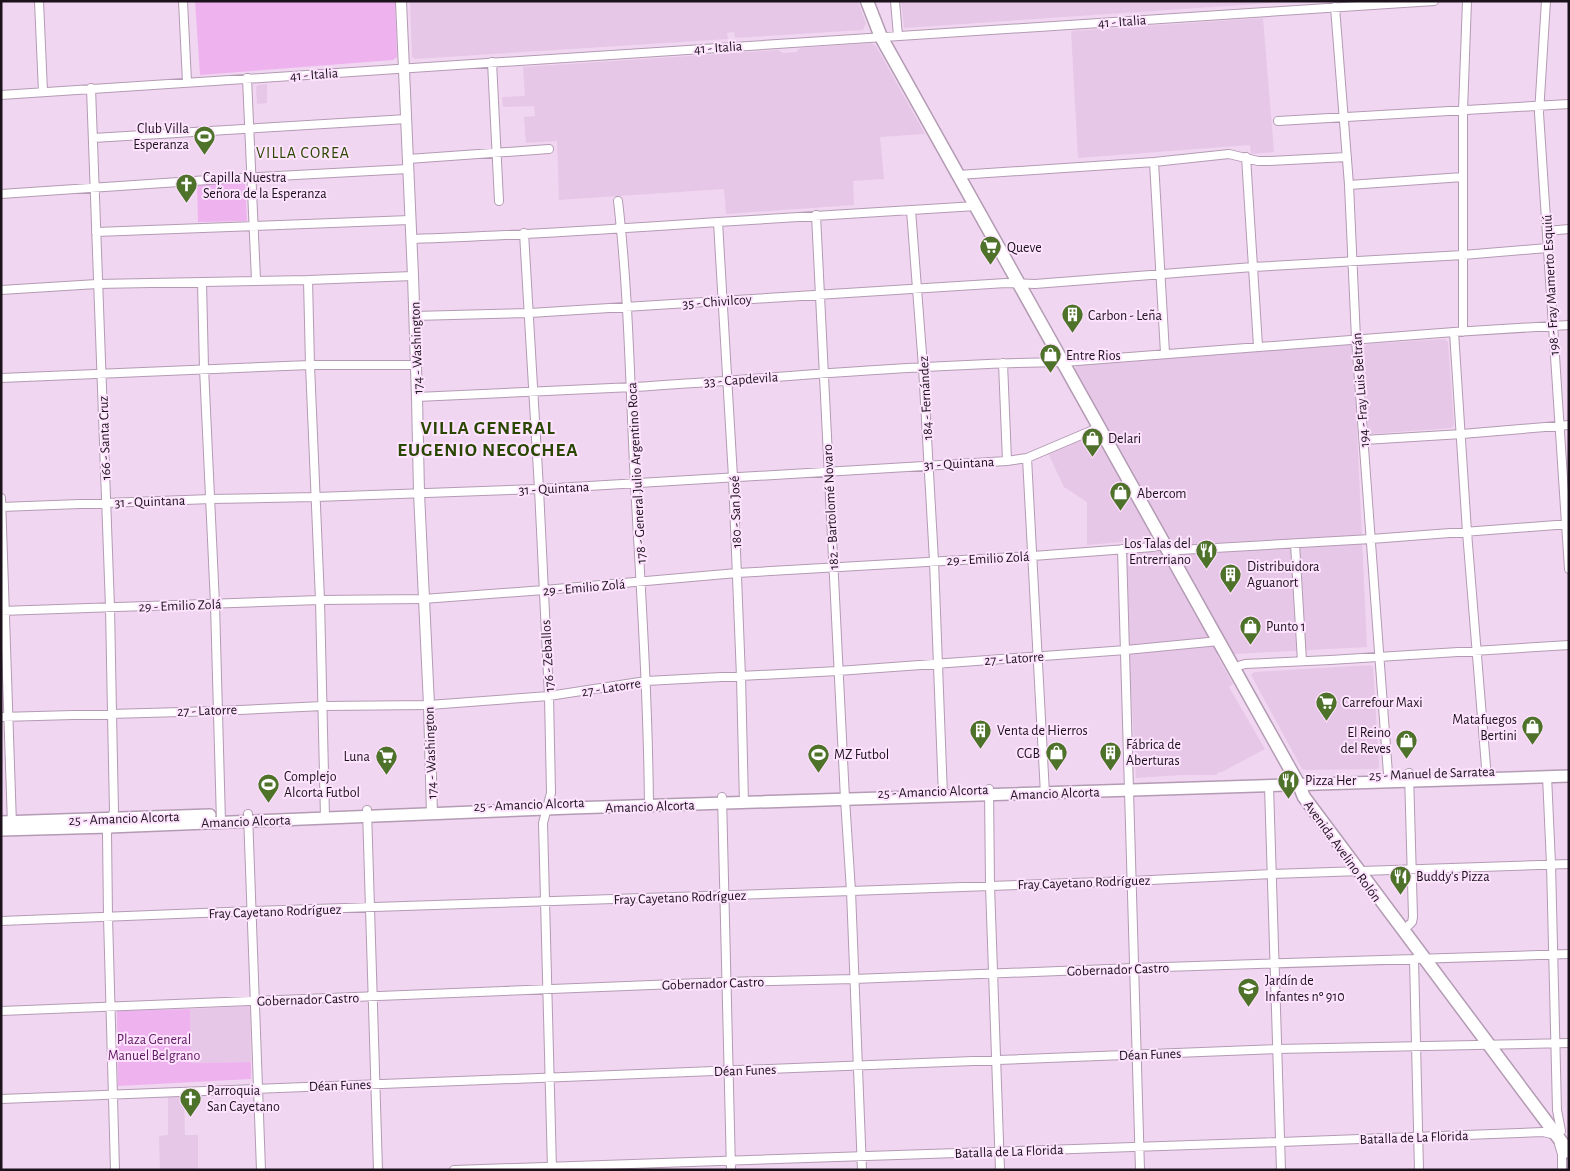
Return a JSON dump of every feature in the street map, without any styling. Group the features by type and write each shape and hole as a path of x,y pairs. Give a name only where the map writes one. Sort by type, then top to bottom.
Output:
{"main road":[{"name":"Avenida Avelino Rolón","path":"867,1 881,37 1298,781 1304,797 1408,926 1424,959"},
{"name":"25 - Manuel de Sarratea","path":"1486,775 1569,769"},
{"name":"25 - Manuel de Sarratea","path":"1298,781 1388,774 1409,777"},
{"path":"1129,787 1269,786 1298,781 1486,775 1569,776"},
{"name":"25 - Amancio Alcorta","path":"744,800 1298,781"},
{"name":"Amancio Alcorta","path":"325,815 744,800"},
{"path":"221,818 325,815"},
{"name":"Amancio Alcorta","path":"111,823 221,818"},
{"name":"25 - Amancio Alcorta","path":"7,826 111,823"},
{"name":"Avenida Avelino Rolón","path":"1363,871 1424,959 1564,1134 1569,1152"}],"street":[{"path":"39,1 43,92"},
{"path":"183,1 187,82"},
{"name":"174 - Washington","path":"402,1 418,397 423,599 429,704 431,811"},
{"path":"895,1 898,36"},
{"name":"41 - Italia","path":"1,95 1434,1"},
{"path":"1463,332 1462,177 1467,1"},
{"name":"198 - Fray Mamerto Esquiú","path":"1546,1 1540,106 1547,248 1569,569"},
{"name":"194 - Fray Luis Beltrán","path":"1335,7 1349,185 1356,339 1388,774"},
{"path":"492,62 499,201"},
{"path":"248,78 256,280"},
{"name":"166 - Santa Cruz","path":"91,88 110,607 114,811 107,833 115,1170"},
{"path":"1278,120 1569,104"},
{"path":"93,138 406,119"},
{"path":"1,194 252,178 549,149"},
{"path":"958,175 1154,162 1229,154 1270,161 1347,156"},
{"path":"1246,157 1258,346"},
{"path":"1154,162 1166,353"},
{"path":"1349,185 1462,177"},
{"name":"178 - General Julio Argentino Roca","path":"618,201 632,387 635,484 646,681 649,803"},
{"path":"412,238 502,236 524,233 621,229 976,206"},
{"name":"184 - Fernández","path":"910,210 923,367 944,793"},
{"name":"182 - Bartolomé Novaro","path":"816,215 838,671 851,891 862,1170"},
{"path":"96,232 410,220"},
{"name":"180 - San José","path":"718,222 734,477 744,800"},
{"path":"1547,230 1569,230"},
{"name":"176 - Zeballos","path":"524,233 530,313 549,696 551,793 543,823 552,1168"},
{"name":"35 - Chivilcoy","path":"414,316 530,313 1006,282 1035,284 1253,267 1463,255 1547,248"},
{"path":"1,290 97,284 202,283 413,276"},
{"path":"308,280 320,600 325,815"},
{"path":"202,283 215,604 221,818"},
{"name":"33 - Capdevila","path":"418,397 632,387 923,367 1064,362 1258,346 1569,325"},
{"path":"1454,332 1486,775"},
{"path":"1002,363 1006,461"},
{"path":"1,378 204,368 416,365"},
{"path":"1364,440 1462,434 1569,424"},
{"name":"31 - Quintana","path":"1,507 539,489 829,472 928,464 1006,461 1027,458 1100,428"},
{"path":"1027,458 1045,791"},
{"path":"1,498 7,826"},
{"name":"29 - Emilio Zolá","path":"4,611 320,600 423,599 833,566 1033,556 1153,547 1180,550 1295,544 1567,524"},
{"path":"1295,544 1302,661"},
{"path":"1122,549 1140,1170"},
{"name":"27 - Latorre","path":"5,716 429,704 549,696 646,681 838,671 1126,650 1219,641"},
{"path":"1235,668 1245,664 1478,652 1569,644"},
{"path":"1547,776 1557,1110 1564,1134 1562,1170"},
{"path":"1408,926 1412,922 1413,917 1409,777"},
{"path":"1269,786 1281,1170"},
{"path":"989,791 990,886 1000,1170"},
{"path":"722,800 731,1170"},
{"path":"367,813 378,1170"},
{"path":"248,817 261,1170"},
{"name":"Fray Cayetano Rodríguez","path":"1,921 1569,864"},
{"name":"Gobernador Castro","path":"1,1011 726,982 1569,954"},
{"path":"1419,1170 1417,1046 1424,959"},
{"name":"Déan Funes","path":"1,1099 1277,1049 1569,1043"},
{"name":"Batalla de La Florida","path":"454,1170 1418,1136 1543,1132 1564,1134"}],"shaded area":[{"path":"410,1 858,1 866,24 863,30 735,38 734,32 727,33 728,39 415,59 412,57"},
{"path":"901,1 1300,1 904,28"},
{"path":"1263,18 1274,152 1251,154 1250,145 1078,158 1071,31"},
{"path":"872,43 876,46 925,134 880,137 884,179 853,181 854,205 726,214 724,189 559,200 557,141 526,143 524,117 535,116 534,106 503,107 502,97 525,96 523,67 778,50 783,53 796,52 800,48"},
{"path":"267,84 267,103 257,104 256,87"},
{"path":"1445,339 1448,342 1454,425 1451,428 1371,434 1368,431 1364,347 1367,344"},
{"path":"1353,343 1367,647 1217,655 1233,684 1229,687 1265,749 1217,773 1217,775 1136,778 1123,542 1087,545 1087,502 1064,487 1047,451 1104,425 1073,370 1079,363"},
{"name":"Carrefour Maxi","path":"1370,665 1373,667 1379,766 1377,769 1302,769 1251,675 1254,672"},
{"path":"250,1006 251,1062 191,1063 190,1009"},
{"path":"168,1097 184,1097 185,1135 198,1135 198,1170 160,1170 159,1136 168,1135"}],"green space":[{"path":"195,1 395,1 397,57 393,60 200,75"},
{"path":"245,182 247,221 198,222 197,184"},
{"name":"Plaza General Manuel Belgrano","path":"190,1009 191,1063 251,1062 251,1079 118,1086 117,1011"}],"place":[{"name":"Club Villa Esperanza","path":"205,155"},
{"name":"Capilla Nuestra Señora de la Esperanza","path":"187,204"},
{"name":"Queve","path":"991,266"},
{"name":"Carbon - Leña","path":"1072,334"},
{"name":"Entre Rios","path":"1050,374"},
{"name":"Delari","path":"1092,457"},
{"name":"Abercom","path":"1121,512"},
{"name":"Los Talas del Entrerriano","path":"1207,570"},
{"name":"Distribuidora Aguanort","path":"1231,593"},
{"name":"Punto 1","path":"1250,645"},
{"name":"Carrefour Maxi","path":"1326,721"},
{"name":"Matafuegos Bertini","path":"1533,746"},
{"name":"Venta de Hierros","path":"981,749"},
{"name":"El Reino del Reves","path":"1407,759"},
{"name":"Fábrica de Aberturas","path":"1110,771"},
{"name":"CGB","path":"1056,772"},
{"name":"MZ Futbol","path":"818,773"},
{"name":"Luna","path":"386,775"},
{"name":"Pizza Her","path":"1289,799"},
{"name":"Complejo Alcorta Futbol","path":"268,803"},
{"name":"Buddy's Pizza","path":"1400,895"},
{"name":"Jardín de Infantes nº 910","path":"1249,1007"},
{"name":"Parroquia San Cayetano","path":"191,1117"}],"district":[{"name":"VILLA COREA","path":"303,152"},
{"name":"VILLA GENERAL EUGENIO NECOCHEA","path":"488,438"}]}
